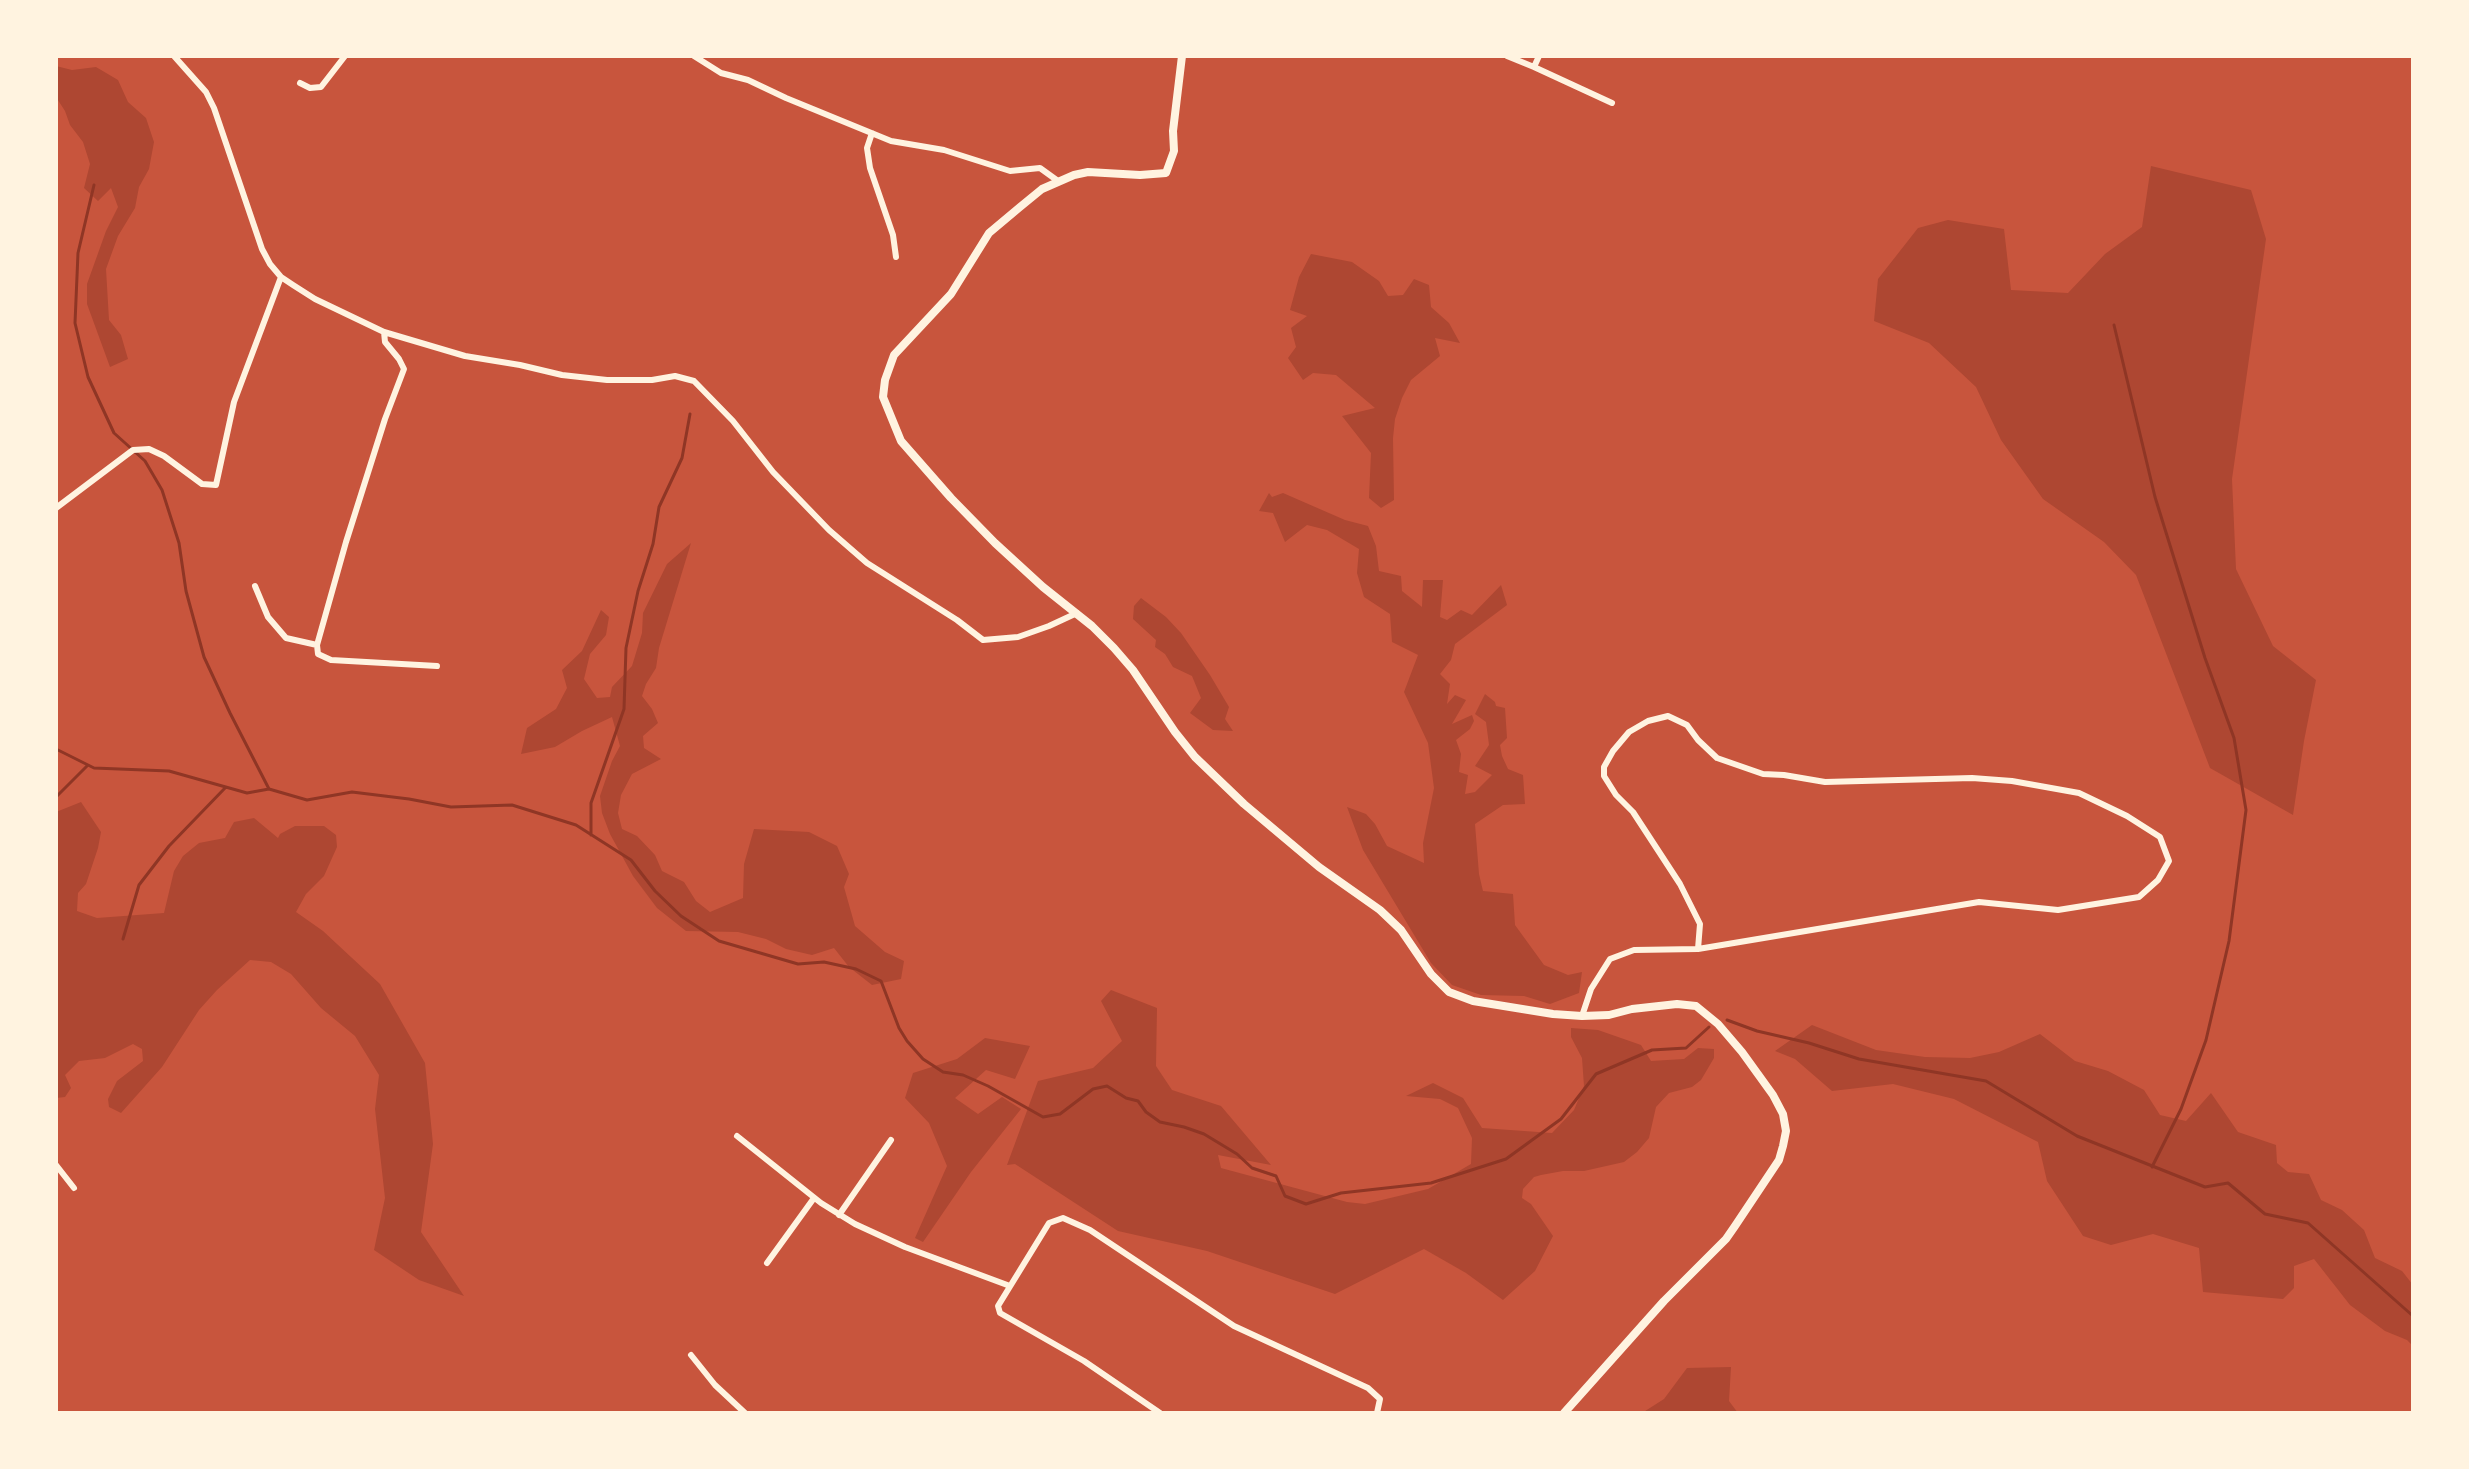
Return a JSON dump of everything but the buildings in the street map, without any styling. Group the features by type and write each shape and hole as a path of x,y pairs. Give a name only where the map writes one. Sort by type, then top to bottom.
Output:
{"street":[{"path":"174,56 206,92 214,108 262,249 270,264 281,277 315,299 384,332 465,356 562,375 607,380 652,380 675,376 694,381 733,421 773,472 829,530 867,563 983,640 1018,637 1077,613"},
{"path":"300,83 310,88 321,87 345,56"},
{"path":"694,56 721,73 748,80 891,141 944,150 1010,171 1040,168 1058,181"},
{"path":"1182,56 1173,131 1174,151 1166,173 1088,172 1042,189 989,233 951,294 894,355 883,397 901,441 951,498 1022,568 1092,626 1133,670 1175,732 1217,780 1319,867 1380,910 1401,930 1431,974 1449,992 1473,1001 1582,1016 1677,1004 1696,1006 1718,1024 1758,1074 1783,1114 1786,1131 1779,1160 1726,1239 1664,1301 1564,1413"},
{"path":"1507,56 1612,103"},
{"path":"1534,67 1539,56"},
{"path":"872,133 867,148 870,168 893,235 896,257"},
{"path":"56,508 133,450 149,449 164,456 202,484 216,485 234,402 281,277"},
{"path":"384,332 385,342 404,369 346,542 317,645 318,654 331,660 437,666"},
{"path":"255,586 268,617 286,638 317,645"},
{"path":"1582,1016 1591,989 1610,959 1634,950 1698,949 1979,902 2058,910 2139,897 2158,880 2169,861 2160,837 2127,816 2079,793 2022,781 1825,782 1763,774 1717,758 1687,725 1668,716 1648,721 1629,732 1613,751 1604,767 1604,776 1616,795 1633,812 1680,884 1700,924 1698,949"},
{"path":"737,1136 814,1198 855,1224 905,1247 1010,1286"},
{"path":"839,1215 891,1140"},
{"path":"56,1165 74,1188"},
{"path":"767,1263 814,1198"},
{"path":"1160,1413 1084,1361 1000,1313 998,1306 1049,1223 1063,1218 1090,1230 1234,1326 1368,1388 1380,1399 1377,1413"},
{"path":"691,1355 715,1385 745,1413"}],"shaded area":[{"path":"56,66 72,70 96,67 118,80 128,102 146,118 154,142 149,169 139,187 135,208 118,236 106,269 109,320 121,335 128,359 110,367 87,304 87,284 118,207 111,188 98,201 84,188 90,164 83,142 70,125 56,97"},
{"path":"2151,166 2251,190 2266,239 2232,479 2236,569 2273,646 2316,680 2293,815 2210,768 2136,575 2104,542 2043,499 2001,440 1976,387 1929,343 1874,321 1878,279 1918,228 1948,220 2004,229 2011,290 2068,293 2105,254 2142,227"},
{"path":"1311,254 1352,262 1379,281 1388,296 1403,295 1414,279 1429,285 1431,307 1449,323 1460,343 1435,338 1440,356 1411,380 1402,398 1393,438 1394,500 1381,508 1369,498 1371,453 1342,416 1375,408 1336,375 1313,373 1303,380 1288,358 1296,347 1291,328 1307,316 1290,310 1299,277"},
{"path":"1269,493 1272,497 1283,493 1345,520 1368,526 1376,546 1379,571 1401,576 1402,591 1422,607 1423,580 1443,580 1440,617 1447,620 1461,610 1472,615 1501,585 1507,605 1455,644 1451,660 1440,674 1450,684 1447,704 1455,695 1466,700 1452,724 1472,715 1474,721 1470,729 1456,740 1461,754 1459,772 1468,775 1465,794 1475,792 1492,775 1475,766 1489,745 1486,722 1475,714 1485,694 1496,706 1505,708 1507,738 1500,745 1502,756 1508,769 1523,775 1525,804 1503,805 1475,824 1483,891 1513,894 1515,925 1544,965 1568,975 1582,972 1579,993 1550,1004 1524,996 1481,995 1452,985 1431,963 1363,850 1347,807 1366,814 1387,846 1424,863 1423,843 1434,788 1428,743 1404,692 1418,655 1392,642 1390,614 1364,597 1357,573 1359,549 1327,530 1307,525 1285,542 1273,513 1259,511"},
{"path":"691,543 659,648 656,668 642,696 658,723 643,736 644,748 661,759 632,774 621,795 618,813 622,829 637,836 655,855 662,871 684,882 696,901 710,912 743,898 744,864 754,829 809,832 837,846 849,874 844,887 855,926 885,952 904,961 901,979 872,985 849,967 834,948 812,955 738,932 686,931 657,908 633,876 602,813 600,796 620,746 612,717 555,747 521,754 527,728 556,709 567,688 562,670 582,651 601,610 609,617 606,635 590,654 584,679 597,698 610,697 612,687 632,666 642,633 643,613 667,564"},
{"path":"1141,598 1181,633 1229,707 1225,719 1233,731 1213,730 1190,713 1201,698 1192,676 1173,667 1165,654 1155,647 1156,640 1133,619 1134,606"},
{"path":"81,802 101,832 86,884 78,893 77,911 97,918 164,913 174,871 183,856 199,843 225,838 234,822 254,818 278,838 295,826 324,826 336,835 337,847 324,876 306,894 296,912 323,931 380,984 425,1063 433,1144 421,1232 464,1296 419,1280 374,1250 385,1198 375,1109 379,1075 355,1036 321,1008 291,974 271,962 250,960 217,990 199,1010 162,1067 121,1113 109,1107 108,1099 117,1081 143,1061 142,1049 133,1044 105,1058 79,1061 65,1075 71,1088 65,1097 56,1098 56,812"},
{"path":"1111,990 1157,1008 1156,1066 1172,1090 1221,1106 1271,1165 1218,1155 1221,1168 1347,1202 1365,1204 1428,1189 1471,1164 1472,1138 1458,1108 1440,1099 1406,1096 1433,1083 1463,1098 1482,1128 1552,1133 1574,1110 1584,1086 1582,1058 1571,1037 1571,1028 1598,1030 1641,1045 1651,1061 1684,1059 1698,1048 1714,1049 1714,1058 1701,1080 1692,1087 1669,1093 1656,1107 1649,1138 1624,1162 1584,1171 1541,1175 1534,1177 1523,1189 1522,1198 1531,1204 1553,1236 1535,1271 1503,1300 1466,1273 1424,1249 1335,1294 1207,1251 1118,1231 1015,1164 1007,1165 1038,1081 1093,1068 1122,1041 1101,1001"},
{"path":"1812,1025 1876,1050 1925,1057 1970,1058 1999,1052 2040,1034 2075,1061 2108,1071 2144,1090 2160,1115 2186,1121 2211,1093 2238,1132 2276,1145 2277,1163 2288,1172 2309,1174 2321,1200 2342,1210 2364,1230 2375,1258 2402,1271 2413,1285 2413,1346 2407,1340 2385,1331 2350,1305 2314,1259 2294,1266 2294,1288 2283,1299 2203,1292 2199,1248 2153,1234 2111,1245 2083,1236 2047,1181 2038,1142 1954,1099 1893,1084 1832,1091 1795,1059 1775,1051"},
{"path":"985,1038 1030,1046 1015,1079 986,1070 955,1098 978,1114 1002,1097 1021,1109 971,1172 923,1242 915,1238 947,1166 929,1123 905,1098 913,1073 957,1059"},
{"path":"1731,1367 1729,1401 1738,1413 1642,1413 1664,1399 1687,1368"}],"waterway":[{"path":"94,185 78,253 75,323 88,377 114,433 145,461 162,490 179,543 186,591 204,657 269,789"},
{"path":"2114,325 2155,497 2205,658 2234,738 2246,810 2229,941 2206,1040 2181,1109 2152,1167"},
{"path":"591,835 591,803 624,709 626,648 638,591 653,544 659,507 682,458 690,414"},
{"path":"56,749 94,768 169,771 247,793 269,789 307,800 352,792 451,807 512,805 576,825 631,860 655,891 681,916 719,941 798,964 824,962 856,969 881,981 907,1041 923,1059 943,1072 963,1075 988,1086 1043,1117 1060,1114 1093,1089 1107,1086 1126,1098 1138,1101 1146,1112 1160,1122 1204,1134 1237,1154 1252,1168 1276,1176 1285,1196 1306,1204 1341,1193 1431,1183 1506,1159 1561,1119 1596,1074 1652,1050 1686,1048 1709,1027"},
{"path":"56,797 87,766"},
{"path":"123,939 139,885 169,846 226,787"},
{"path":"1727,1020 1859,1059 1986,1081 2077,1136 2205,1187 2228,1183 2265,1214 2308,1223 2413,1316"}]}
